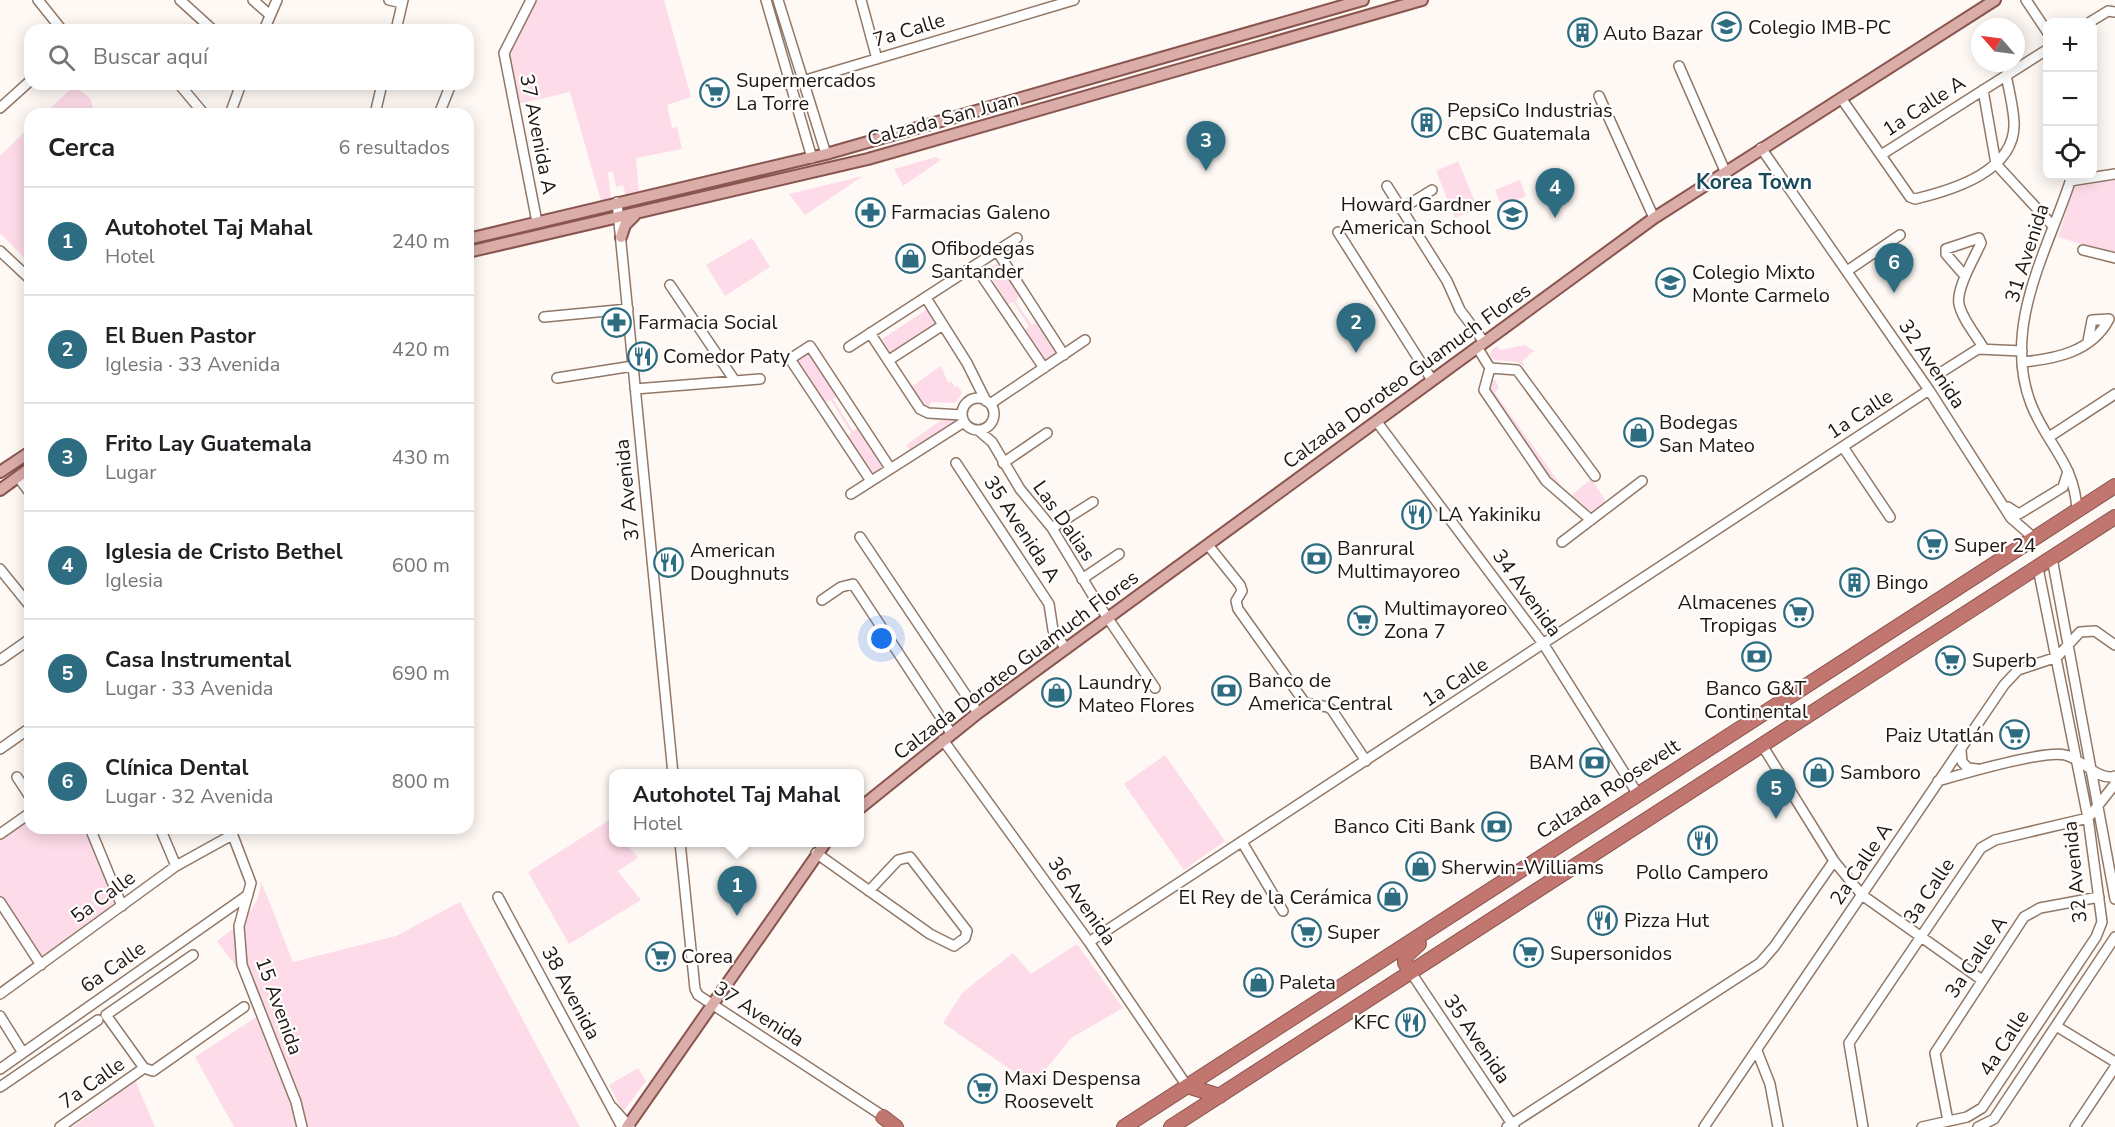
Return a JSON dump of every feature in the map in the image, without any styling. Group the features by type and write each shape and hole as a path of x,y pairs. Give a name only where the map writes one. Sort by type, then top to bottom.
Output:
{"highway":[{"name":"Calzada Roosevelt","path":"1124,1127 1637,793 2115,486"},
{"path":"1171,1127 2115,517"},
{"path":"1734,731 1749,753"},
{"path":"1410,971 1405,963 1407,954 1426,939 1436,925"},
{"path":"1187,1086 1220,1096"},
{"path":"883,1117 898,1127"}],"main road":[{"name":"Calzada San Juan","path":"474,238 617,202 812,158 1363,0"},
{"name":"Calzada San Juan","path":"474,251 772,183 937,141 1422,0"},
{"name":"Calzada Doroteo Guamuch Flores","path":"864,805 947,736 1654,218 1995,0"},
{"path":"621,237 625,225 638,213"},
{"path":"0,472 24,456"},
{"path":"0,490 24,473"},
{"path":"627,1126 822,847"}],"street":[{"path":"38,0 57,24"},
{"path":"180,0 206,24"},
{"path":"253,0 270,15"},
{"path":"266,24 277,0"},
{"path":"389,0 403,2 398,24"},
{"name":"37 Avenida A","path":"531,0 504,53 537,222"},
{"path":"766,0 812,158"},
{"path":"778,0 826,154"},
{"path":"861,0 877,59"},
{"name":"7a Calle","path":"789,85 1074,0"},
{"path":"2026,0 2043,26"},
{"path":"2097,18 2108,11 2115,12"},
{"name":"1a Calle A","path":"1881,155 2043,52"},
{"path":"1679,66 1725,171"},
{"path":"1841,98 1910,197 1915,199 1975,178 1996,165 2009,144 2014,122 2006,75"},
{"path":"0,108 24,86"},
{"path":"184,90 199,108"},
{"path":"232,108 240,90"},
{"path":"376,108 381,90"},
{"path":"441,108 449,90"},
{"path":"1983,90 1996,165 2053,226"},
{"path":"1599,96 1654,218"},
{"name":"32 Avenida","path":"1761,148 1929,390 2012,518 2034,538"},
{"path":"2097,176 2115,174"},
{"name":"31 Avenida","path":"2070,180 2027,302 2022,362 2029,398 2038,420 2069,469 2076,492 2077,511"},
{"path":"1387,186 1447,280 1460,310 1480,345 1490,368 1484,390 1546,481 1591,520"},
{"path":"1401,209 1432,190"},
{"name":"37 Avenida","path":"617,202 673,769"},
{"path":"1338,232 1432,380"},
{"path":"1847,271 1900,235"},
{"path":"849,347 1017,238"},
{"path":"1965,276 1946,254 1946,249 1979,238 1982,243 1965,276 1959,305 1984,350"},
{"path":"0,250 24,273"},
{"path":"2083,250 2115,258"},
{"path":"997,251 1064,355"},
{"path":"975,266 1044,368"},
{"path":"670,285 731,381"},
{"path":"926,298 988,402 993,420 992,442"},
{"path":"544,317 628,309"},
{"path":"2022,362 2051,359 2069,354 2088,341 2092,320 2109,319"},
{"path":"889,360 944,325"},
{"path":"870,333 920,409 928,413 963,419 978,430 987,428 993,420"},
{"path":"851,494 963,419 968,402 977,399 988,402 1085,340"},
{"path":"870,481 790,359 810,346 890,468"},
{"path":"1937,375 1978,349 2022,351"},
{"path":"557,378 633,366"},
{"path":"1490,368 1517,370 1595,476"},
{"path":"635,389 760,379"},
{"name":"1a Calle","path":"1089,942 1929,390"},
{"path":"2049,437 2115,394"},
{"name":"34 Avenida","path":"1377,422 1544,645 1637,793"},
{"name":"Las Dalias","path":"978,430 992,442 1020,489 1052,528 1082,579 1155,688"},
{"path":"1003,463 1047,434"},
{"path":"1842,447 1890,517"},
{"name":"35 Avenida A","path":"956,463 1049,604 1053,630 1066,649"},
{"path":"2004,505 2019,514 2063,487 2069,469"},
{"path":"18,477 24,485"},
{"path":"1562,542 1642,481"},
{"path":"1052,528 1093,502"},
{"path":"860,537 978,713"},
{"path":"1208,545 1240,585 1242,591 1236,601 1238,609 1305,703 1332,710 1366,761"},
{"path":"1082,579 1119,554"},
{"name":"32 Avenida","path":"2052,558 2113,872 2115,898"},
{"name":"32 Avenida","path":"2038,568 2096,866 2102,922 2091,944"},
{"path":"1,572 24,599"},
{"name":"36 Avenida","path":"822,600 841,587 854,584 947,736 1187,1086"},
{"name":"2a Calle A","path":"1704,1127 2004,685 2018,670 2057,657 2080,632 2095,631 2115,645"},
{"path":"0,660 24,643"},
{"path":"0,749 24,732"},
{"path":"1964,744 1960,753 1962,762 1968,768 1977,769"},
{"path":"1762,745 1834,861 1862,895 1919,938 1982,980"},
{"path":"1938,781 1977,769 2056,754 2075,759 2103,775 2115,776"},
{"path":"17,777 24,788"},
{"path":"2088,818 2115,784"},
{"path":"0,834 24,817"},
{"name":"3a Calle","path":"1863,1127 1849,1050 1853,1036 1981,848 1995,840 2088,818"},
{"path":"92,834 122,906"},
{"path":"163,834 176,866"},
{"name":"5a Calle","path":"0,994 176,866 228,834"},
{"name":"15 Avenida","path":"232,834 250,877 248,895 239,926 242,966 296,1102 302,1127"},
{"path":"1242,842 1283,911"},
{"name":"37 Avenida","path":"680,847 695,989 712,1004 883,1117"},
{"path":"816,853 869,891 945,943 954,946 965,938 967,931 910,857 898,860 869,891"},
{"path":"1511,1126 1760,963 1770,953 1834,861"},
{"path":"2096,866 2113,872"},
{"name":"6a Calle","path":"0,1070 248,895"},
{"name":"38 Avenida","path":"498,897 612,1107 627,1126"},
{"name":"3a Calle A","path":"1948,1121 1935,1053 2024,917 2032,910 2099,897"},
{"path":"0,902 41,965"},
{"name":"32 Avenida","path":"2112,941 2115,930"},
{"name":"4a Calle","path":"1978,1127 1994,1119 2112,941"},
{"name":"4a Calle","path":"1922,1127 1967,1117 1982,1108 2091,944"},
{"name":"6a Calle","path":"0,1087 193,955"},
{"path":"2078,963 2092,972"},
{"name":"35 Avenida","path":"1410,971 1511,1126"},
{"name":"7a Calle","path":"60,1127 144,1068 153,1071 244,1007"},
{"path":"0,1016 23,1053"},
{"path":"102,1018 144,1068"},
{"path":"2056,1026 2115,1062"},
{"path":"1757,1051 1770,1084 1778,1127"},
{"path":"2075,1127 2115,1067"},
{"path":"1986,1102 1999,1110"}],"shaded area":[{"path":"535,0 664,0 691,97 667,105 672,128 677,127 682,149 636,158 639,193 626,196 623,185 616,187 613,172 608,172 611,199 601,201 570,92 518,104 509,53"},
{"path":"70,90 79,90 90,98 93,108 50,108"},
{"path":"24,133 24,258 0,233 0,156"},
{"path":"936,157 941,160 903,186 894,169"},
{"path":"1458,161 1478,209 1455,218 1436,171"},
{"path":"863,176 805,215 789,194"},
{"path":"1520,180 1526,196 1502,207 1495,190"},
{"path":"2115,180 2115,254 2058,237 2074,187"},
{"path":"752,238 770,267 725,296 706,265"},
{"path":"998,263 1020,296 1015,301 1032,325 1037,323 1058,356 1046,364 1025,330 1029,326 1013,302 1008,304 986,269"},
{"path":"929,308 939,324 892,355 882,339"},
{"path":"1525,345 1534,351 1522,361 1525,367 1517,362 1494,360 1490,356 1491,351 1497,346 1500,350"},
{"path":"809,353 838,395 833,399 853,431 858,428 885,468 872,476 846,437 851,433 831,400 825,403 797,360"},
{"path":"941,366 948,383 951,381 955,387 958,386 962,393 955,403 931,402 929,407 925,407 911,387"},
{"path":"1490,380 1495,380 1499,387 1495,393 1563,488 1553,480 1490,393"},
{"path":"943,419 957,419 957,423 911,452 906,445"},
{"path":"1591,479 1608,504 1593,513 1572,495"},
{"path":"1165,755 1225,841 1184,870 1124,784"},
{"path":"609,820 609,847 629,847 638,858 618,871 641,900 569,944 528,872"},
{"path":"24,822 24,834 88,834 116,902 40,957 0,895 0,839"},
{"path":"261,881 293,962 396,936 460,902 580,1127 234,1127 195,1057 258,1016 262,1008 260,998 217,941 252,909"},
{"path":"1077,944 1123,1008 1071,1038 1033,1085 943,1023 963,992 1013,953 1031,974"},
{"path":"638,1068 646,1081 623,1112 609,1085"},
{"path":"135,1080 155,1127 73,1127"}],"place":[{"name":"Colegio IMB-PC","path":"1727,27"},
{"name":"Auto Bazar","path":"1582,33"},
{"name":"Supermercados La Torre","path":"715,92"},
{"name":"PepsiCo Industrias CBC Guatemala","path":"1426,122"},
{"name":"Frito Lay Guatemala","path":"1206,171"},
{"name":"Farmacias Galeno","path":"870,212"},
{"name":"Howard Gardner American School","path":"1512,215"},
{"name":"Iglesia de Cristo Bethel","path":"1555,218"},
{"name":"Ofibodegas Santander","path":"910,259"},
{"name":"Colegio Mixto Monte Carmelo","path":"1671,283"},
{"name":"Clínica Dental","path":"1894,293"},
{"name":"Farmacia Social","path":"617,322"},
{"name":"El Buen Pastor","path":"1356,353"},
{"name":"Comedor Paty","path":"642,356"},
{"name":"Bodegas San Mateo","path":"1638,433"},
{"name":"LA Yakiniku","path":"1417,514"},
{"name":"Super 24","path":"1933,545"},
{"name":"Banrural Multimayoreo","path":"1316,559"},
{"name":"American Doughnuts","path":"669,562"},
{"name":"Bingo","path":"1855,582"},
{"name":"Almacenes Tropigas","path":"1798,613"},
{"name":"Multimayoreo Zona 7","path":"1363,620"},
{"name":"Banco G&T Continental","path":"1756,657"},
{"name":"Superb","path":"1951,660"},
{"name":"Banco de America Central","path":"1227,691"},
{"name":"Laundry Mateo Flores","path":"1057,693"},
{"name":"Paiz Utatlán","path":"2015,735"},
{"name":"BAM","path":"1595,762"},
{"name":"Samboro","path":"1819,772"},
{"name":"Casa Instrumental","path":"1776,819"},
{"name":"Banco Citi Bank","path":"1496,826"},
{"name":"Pollo Campero","path":"1702,841"},
{"name":"Sherwin-Williams","path":"1420,867"},
{"name":"El Rey de la Cerámica","path":"1393,897"},
{"name":"Autohotel Taj Mahal","path":"737,916"},
{"name":"Pizza Hut","path":"1603,920"},
{"name":"Super","path":"1306,932"},
{"name":"Supersonidos","path":"1529,953"},
{"name":"Corea","path":"660,956"},
{"name":"Paleta","path":"1258,982"},
{"name":"KFC","path":"1411,1022"},
{"name":"Maxi Despensa Roosevelt","path":"983,1089"}],"district":[{"name":"Korea Town","path":"1754,182"}]}
